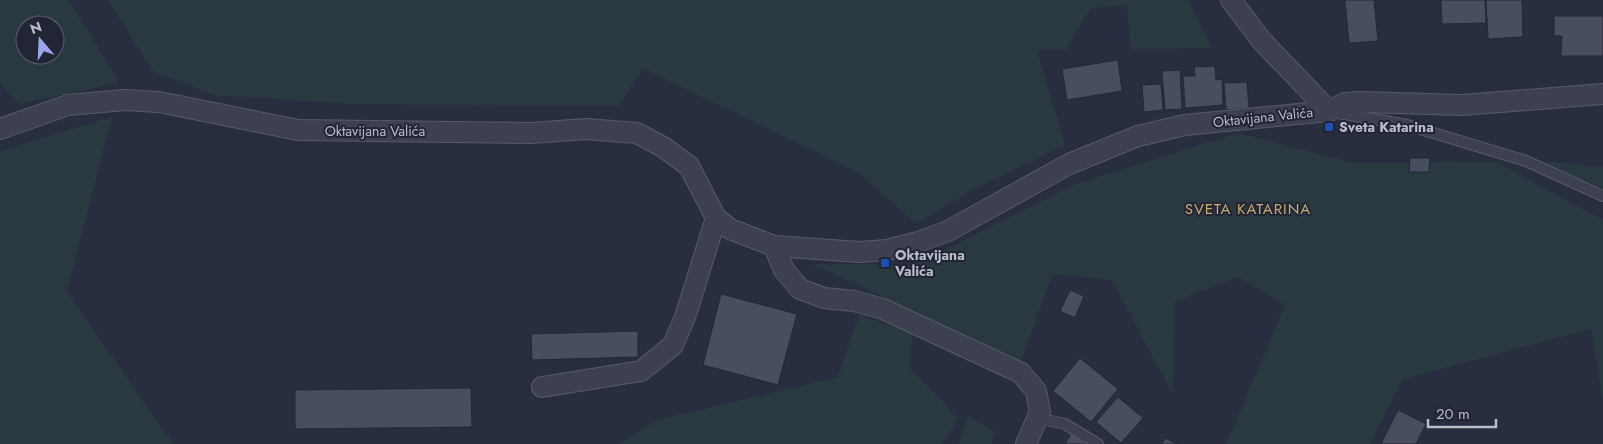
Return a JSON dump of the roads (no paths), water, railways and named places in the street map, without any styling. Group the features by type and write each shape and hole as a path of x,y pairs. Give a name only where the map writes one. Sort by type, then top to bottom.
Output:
{"street":[{"name":"Oktavijana Valića","path":"1230,0 1261,40 1329,111"},
{"name":"Oktavijana Valića","path":"0,129 68,105 125,100 159,102 298,130 531,133 586,129 637,133 663,147 689,166 716,218 730,229 774,246 830,251 886,250 918,242 948,231 1069,164 1138,136 1185,125 1329,111 1345,103 1462,105 1603,94"},
{"path":"542,387 641,372 673,345 685,318 716,218"},
{"path":"774,246 784,270 800,290 824,298 854,301 883,309 1021,373 1036,391 1040,412 1026,444"}],"lane":[{"path":"1329,111 1407,125 1526,161 1603,196"},
{"path":"1037,418 1065,424 1098,444"}],"place":[{"name":"Sveta Katarina","path":"1329,127"},
{"name":"Oktavijana Valića","path":"885,263"}],"district":[{"name":"SVETA KATARINA","path":"1248,209"}]}
